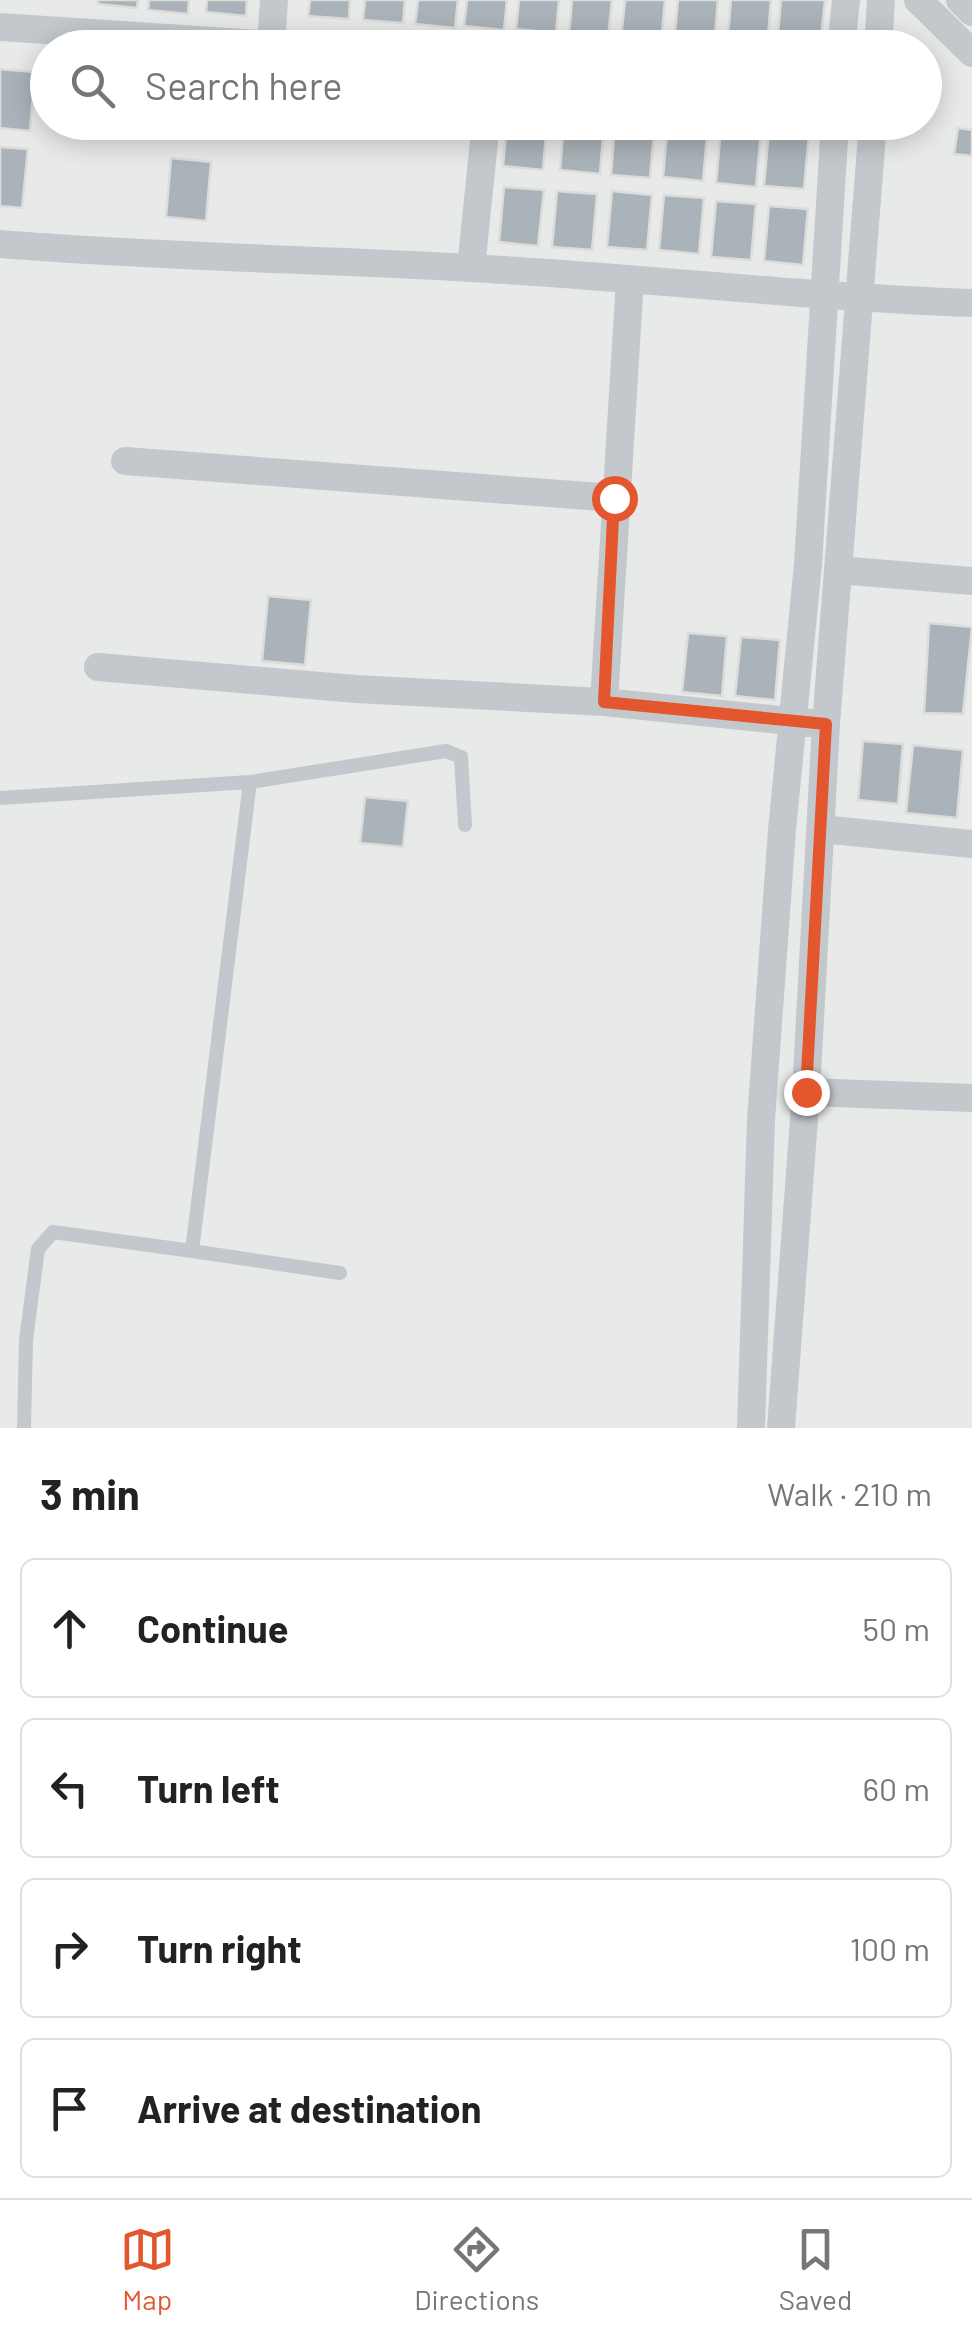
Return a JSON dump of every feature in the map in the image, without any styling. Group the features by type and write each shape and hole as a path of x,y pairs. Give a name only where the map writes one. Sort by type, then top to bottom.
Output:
{"street":[{"path":"271,30 274,0"},
{"path":"843,30 846,0"},
{"path":"880,30 882,0"},
{"path":"918,0 972,54"},
{"path":"960,0 972,12"},
{"path":"0,28 32,30"},
{"path":"471,268 484,140"},
{"path":"750,1428 760,1120 808,564 834,140"},
{"path":"781,1428 806,1092 826,724 872,140"},
{"path":"0,244 117,254 471,268 860,299 972,303"},
{"path":"604,702 630,279"},
{"path":"125,461 614,498"},
{"path":"839,570 972,581"},
{"path":"98,668 356,689 604,702 826,724"},
{"path":"820,829 972,844"},
{"path":"806,1092 972,1098"}],"lane":[{"path":"0,798 250,782 446,752 461,756 464,825"},
{"path":"192,1251 250,782"},
{"path":"24,1428 26,1340 38,1249 54,1232 340,1273"}],"shaded area":[{"path":"0,0 972,0 972,1428 0,1428"}],"building":[{"path":"98,0 138,0 137,8 98,4"},
{"path":"149,0 189,0 188,14 148,10"},
{"path":"207,0 247,0 246,16 206,12"},
{"path":"310,0 350,0 349,19 308,16"},
{"path":"365,0 405,0 403,23 363,20"},
{"path":"418,0 458,0 455,28 415,24"},
{"path":"467,0 507,0 504,30 464,26"},
{"path":"519,0 559,0 556,30 516,29"},
{"path":"572,0 612,0 609,30 569,30"},
{"path":"625,0 665,0 662,30 622,30"},
{"path":"678,0 718,0 715,30 675,30"},
{"path":"731,0 771,0 768,30 728,30"},
{"path":"781,0 825,0 822,30 778,30"},
{"path":"0,69 30,72 30,131 0,128"},
{"path":"958,128 972,130 972,156 954,154"},
{"path":"505,140 546,140 543,170 503,166"},
{"path":"562,140 603,140 600,174 560,170"},
{"path":"614,140 653,140 650,178 611,175"},
{"path":"666,140 707,140 703,181 663,177"},
{"path":"720,140 760,140 756,187 716,183"},
{"path":"768,140 808,140 804,189 764,186"},
{"path":"0,147 28,149 22,208 0,206"},
{"path":"171,158 211,162 206,221 166,217"},
{"path":"504,187 544,190 538,246 499,242"},
{"path":"557,191 597,194 592,250 552,247"},
{"path":"612,191 652,195 647,250 607,247"},
{"path":"664,195 704,198 699,254 659,250"},
{"path":"716,201 756,204 751,260 711,257"},
{"path":"769,206 808,209 803,265 764,261"},
{"path":"268,596 311,600 305,665 262,661"},
{"path":"929,623 972,627 963,714 924,713"},
{"path":"688,633 727,636 722,696 682,692"},
{"path":"741,637 780,640 775,700 735,696"},
{"path":"863,741 903,744 898,804 858,800"},
{"path":"913,745 963,750 957,818 906,813"},
{"path":"365,797 408,801 403,847 360,843"}],"route":[{"path":"614,498 604,702 826,724 806,1092"}]}
